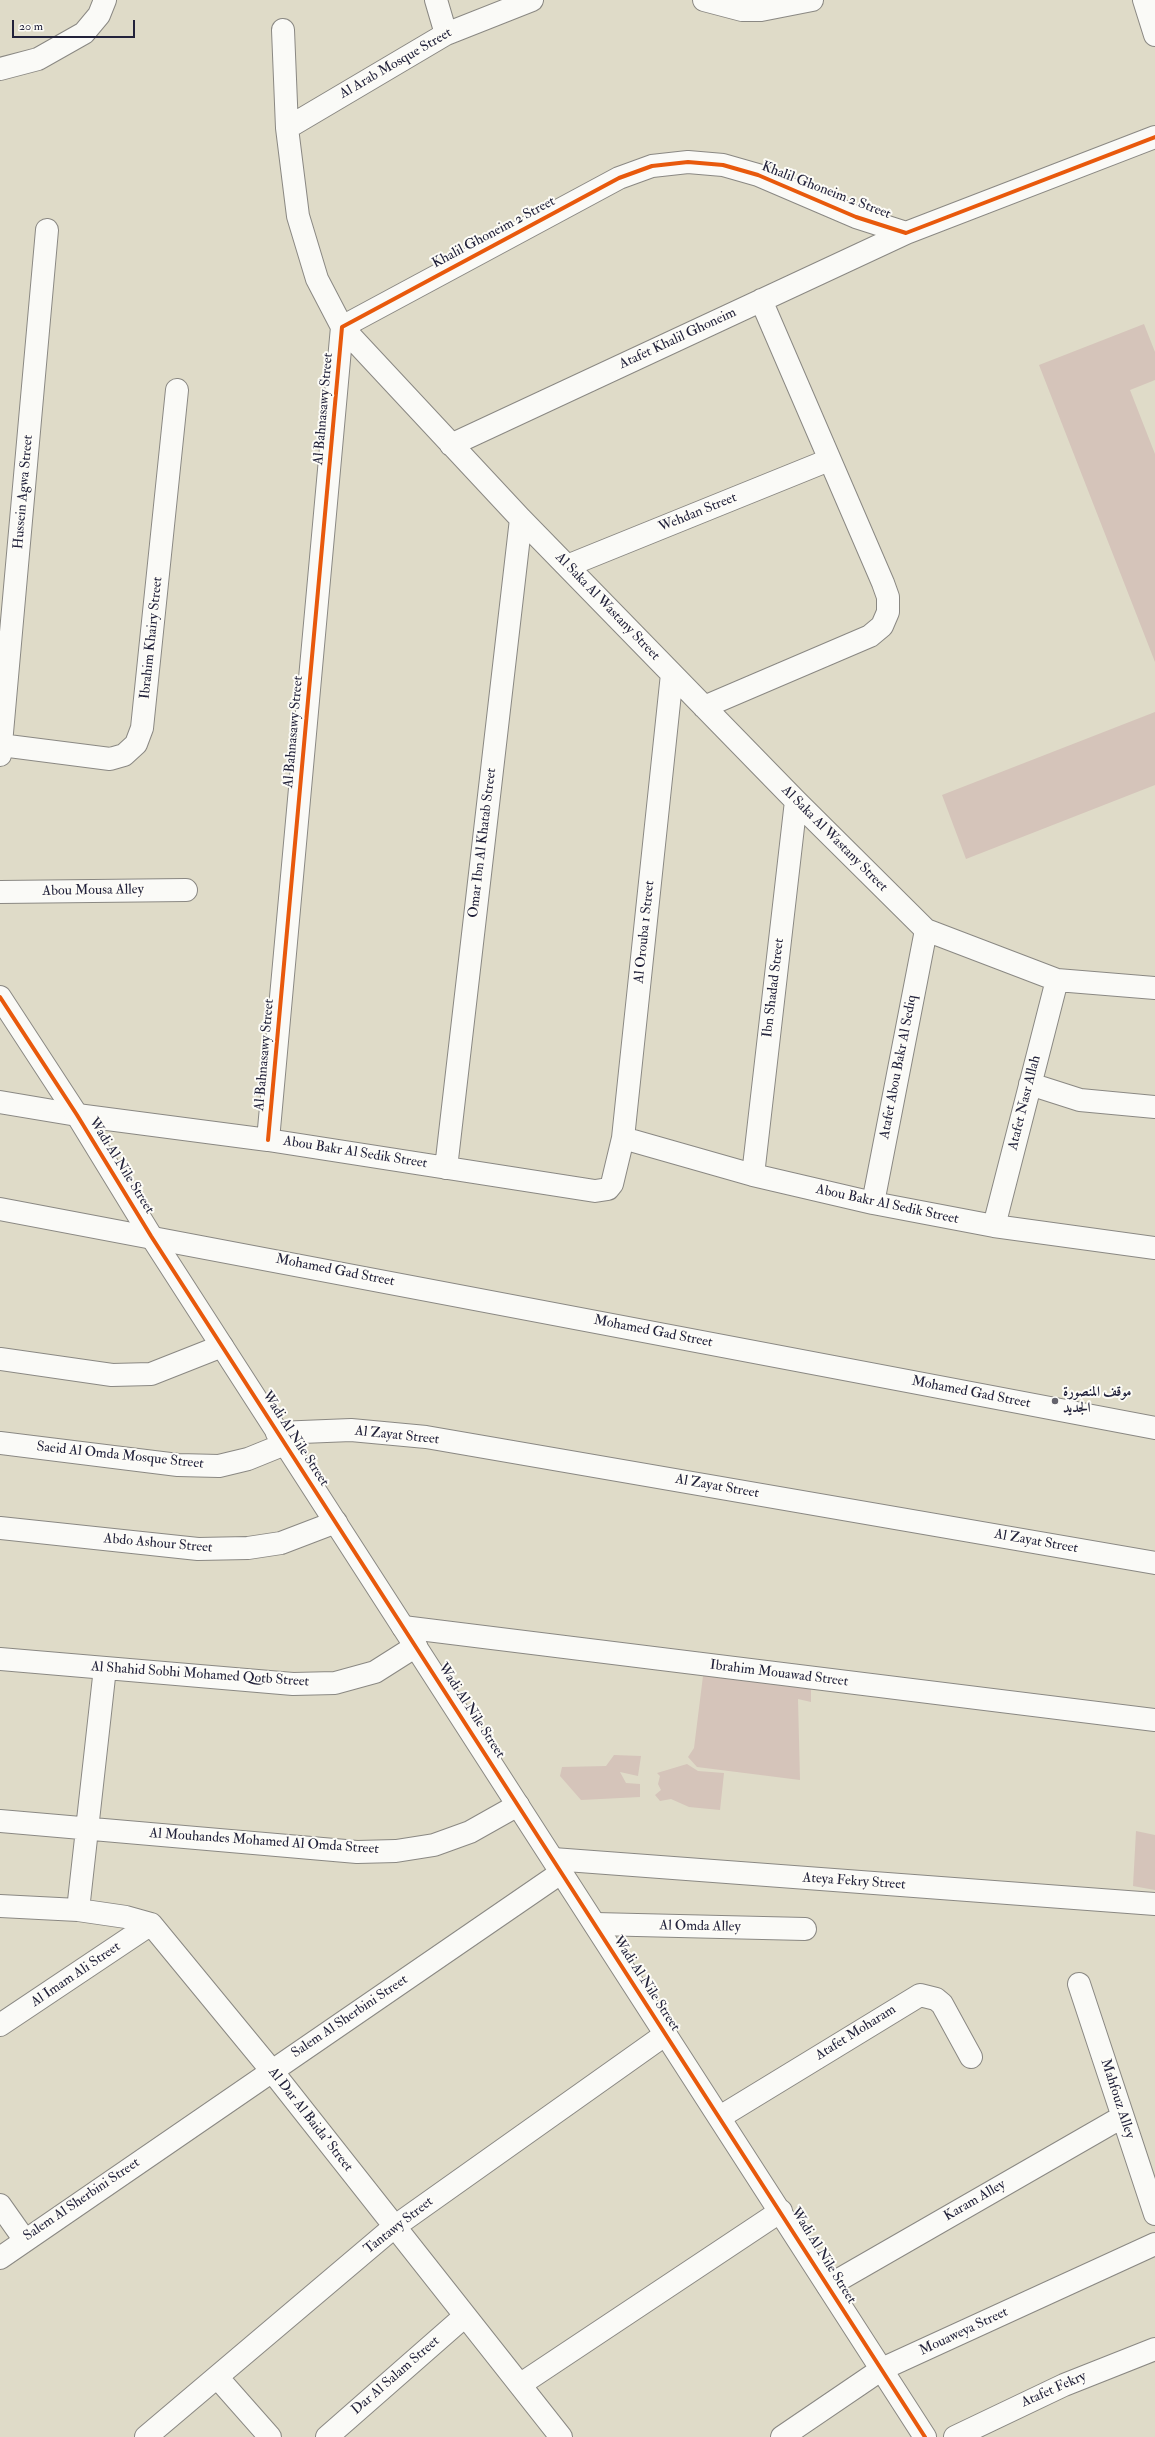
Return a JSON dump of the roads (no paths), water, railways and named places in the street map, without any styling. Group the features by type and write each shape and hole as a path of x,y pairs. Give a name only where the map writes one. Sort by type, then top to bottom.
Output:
{"street":[{"path":"0,69 38,59 78,37 99,15 105,0"},
{"path":"436,0 446,34"},
{"name":"Al Arab Mosque Street","path":"287,128 446,34 532,0"},
{"path":"704,0 742,10 761,10 812,0"},
{"path":"1144,0 1155,35"},
{"name":"Al Saka Al Wastany Street","path":"283,30 287,128 298,216 316,279 342,327 521,519 796,801 926,930 1057,980 1155,988"},
{"path":"906,234 1155,137"},
{"name":"Khalil Ghoneim 2 Street","path":"342,327 619,178 652,166 688,162 723,165 758,175 856,217 906,234"},
{"name":"Hussein Agwa Street","path":"0,748 47,230"},
{"name":"Atafet Khalil Ghoneim","path":"451,445 906,234"},
{"path":"704,707 870,636 882,626 888,612 888,597 761,300"},
{"name":"Al Bahnasawy Street","path":"268,1140 342,327"},
{"name":"Ibrahim Khairy Street","path":"0,748 110,759 124,755 136,744 142,728 177,390"},
{"name":"Wehdan Street","path":"567,566 829,460"},
{"name":"Omar Ibn Al Khatab Street","path":"446,1168 521,519"},
{"name":"Al Orouba 1 Street","path":"608,1189 612,1184 623,1138 672,674"},
{"name":"Ibn Shadad Street","path":"753,1175 796,801"},
{"name":"Abou Mousa Alley","path":"0,892 186,890"},
{"name":"Atafet Abou Bakr Al Sediq","path":"873,1203 926,930"},
{"name":"Atafet Nasr Allah","path":"994,1226 1057,980"},
{"name":"Wadi Al Nile Street","path":"0,997 77,1115 151,1236 281,1439 782,2211 828,2286 926,2437"},
{"path":"1030,1084 1080,1100 1155,1107"},
{"name":"Abou Bakr Al Sedik Street","path":"0,1102 77,1115 268,1140 595,1191 608,1189"},
{"name":"Abou Bakr Al Sedik Street","path":"623,1138 753,1175 873,1203 994,1226 1155,1248"},
{"name":"Mohamed Gad Street","path":"0,1209 151,1236 1155,1428"},
{"path":"0,1358 112,1375 151,1374 222,1346"},
{"name":"Al Zayat Street","path":"281,1439 351,1430 426,1437 1155,1563"},
{"name":"Saeid Al Omda Mosque Street","path":"0,1443 178,1465 219,1466 248,1459 281,1439"},
{"name":"Abdo Ashour Street","path":"0,1528 198,1549 248,1548 281,1544 336,1522"},
{"name":"Ibrahim Mouawad Street","path":"404,1628 1155,1720"},
{"name":"Al Shahid Sobhi Mohamed Qotb Street","path":"0,1659 293,1684 335,1683 375,1672 416,1646"},
{"path":"78,1910 105,1668"},
{"name":"Al Mouhandes Mohamed Al Omda Street","path":"0,1821 357,1852 396,1851 434,1845 470,1832 518,1805"},
{"name":"Ateya Fekry Street","path":"557,1866 1155,1904"},
{"name":"Salem Al Sherbini Street","path":"0,2258 24,2240 272,2071 557,1866"},
{"path":"0,1906 78,1910 126,1917 151,1924"},
{"name":"Al Dar Al Baida' Street","path":"151,1924 272,2071 464,2316 521,2384 561,2437"},
{"name":"Al Imam Ali Street","path":"0,2025 151,1924"},
{"name":"Al Omda Alley","path":"595,1924 805,1929"},
{"name":"Mahfouz Alley","path":"1079,1984 1155,2214"},
{"name":"Atafet Moharam","path":"720,2117 920,1995 936,1999 942,2004 971,2057"},
{"name":"Tantawy Street","path":"146,2437 394,2227 666,2034"},
{"name":"Karam Alley","path":"828,2286 1122,2117"},
{"path":"0,2205 24,2240"},
{"path":"521,2384 782,2211"},
{"name":"Mouaweya Street","path":"782,2437 882,2370 1155,2244"},
{"name":"Dar Al Salam Street","path":"327,2437 464,2316"},
{"name":"Atafet Fekry","path":"955,2437 1064,2385 1155,2349"},
{"path":"217,2377 270,2437"}],"place":[{"name":"موقف المنصورة الجديد","path":"1055,1401"}]}
